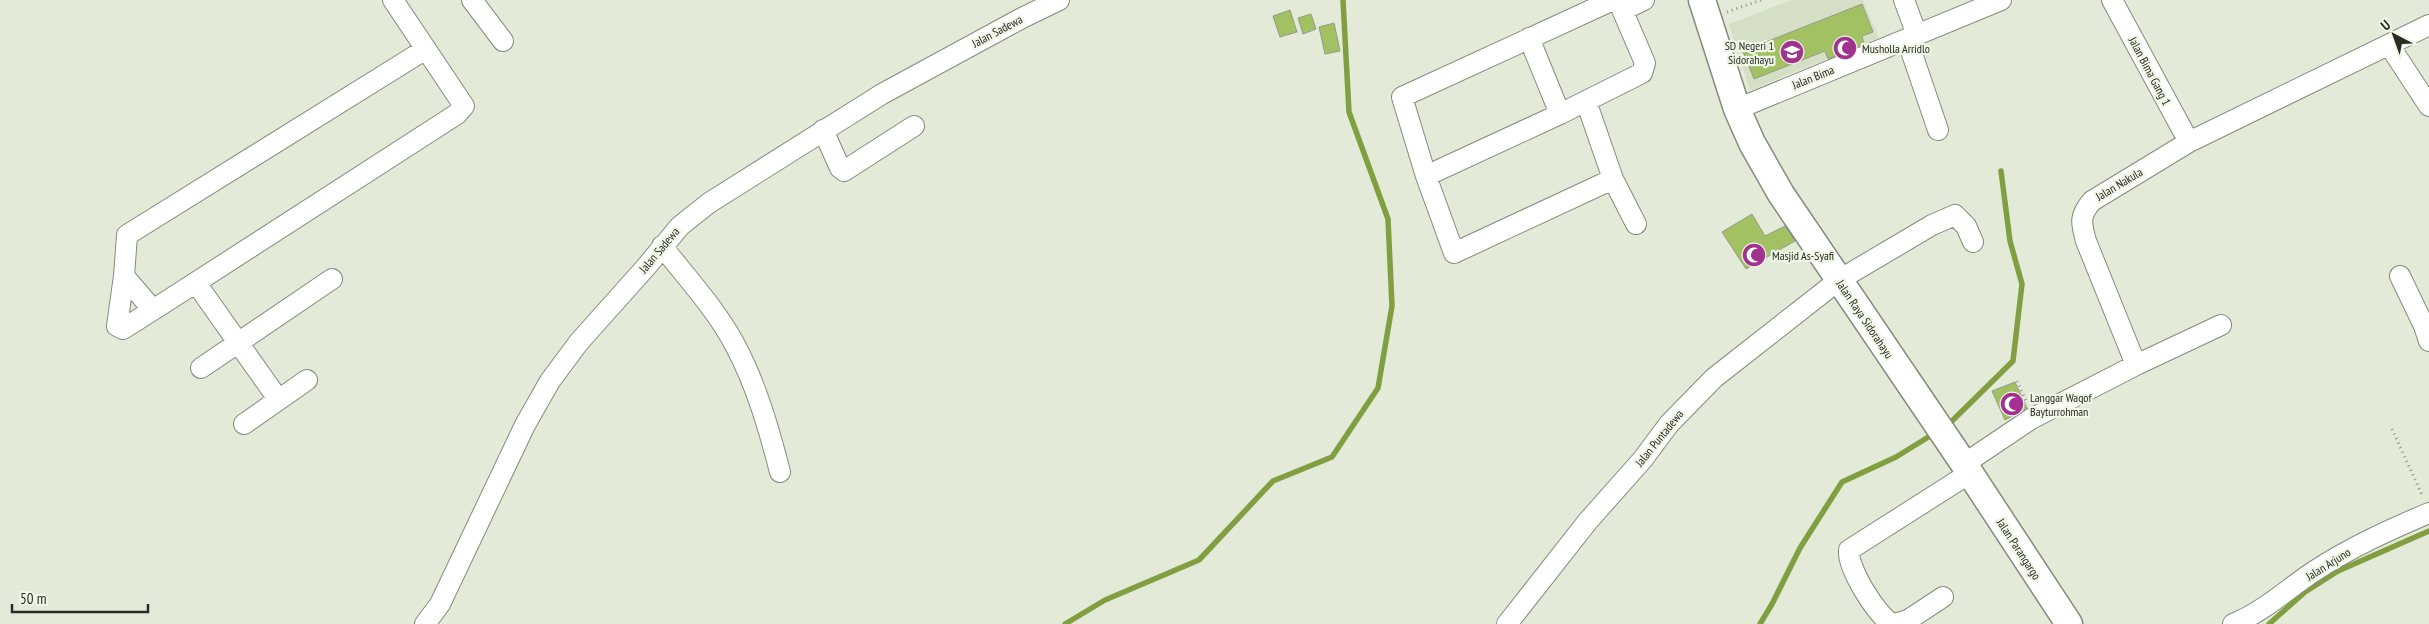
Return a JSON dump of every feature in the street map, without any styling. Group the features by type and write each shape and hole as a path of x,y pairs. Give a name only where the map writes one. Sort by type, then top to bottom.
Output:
{"main road":[{"name":"Jalan Raya Sidorahayu","path":"1705,9 1737,109 1752,143 1781,194 1967,468"},
{"name":"Jalan Parangargo","path":"1967,468 2069,624"}],"street":[{"path":"393,0 426,49 464,106 457,114 196,283 123,329 117,326 127,235 426,49"},
{"path":"472,0 503,41"},
{"name":"Jalan Sadewa","path":"426,624 440,604 525,425 550,381 579,342 680,226 709,203 889,90 1059,0"},
{"path":"1613,179 1454,253 1426,176 1402,97 1529,38 1618,3 1644,0"},
{"path":"1904,0 1912,37 1938,130"},
{"name":"Jalan Bima","path":"1737,109 2001,0"},
{"name":"Jalan Bima Gang 1","path":"2112,0 2189,142"},
{"path":"1426,176 1560,114 1642,73 1645,64 1618,3"},
{"name":"Jalan Nakula","path":"2136,365 2086,241 2081,224 2084,210 2092,201 2189,142 2429,25"},
{"path":"1529,38 1560,114"},
{"path":"2389,45 2429,106"},
{"path":"1586,101 1613,179 1636,224"},
{"path":"823,130 840,168 844,171 914,126"},
{"name":"Jalan Puntadewa","path":"1507,624 1588,521 1685,407 1714,378 1839,280 1948,217 1955,216 1960,218 1973,242"},
{"path":"662,246 716,314 736,346 766,420 780,472"},
{"path":"124,276 153,310"},
{"path":"2400,276 2424,326 2429,341"},
{"path":"201,368 332,279"},
{"path":"196,283 278,399"},
{"path":"1943,598 1908,620 1893,624 1885,621 1876,611 1851,564 1849,550 1967,468 2031,419 2136,365 2221,325"},
{"path":"244,424 307,380"},
{"name":"Jalan Arjuno","path":"2233,624 2263,609 2312,572 2427,508"}],"path":[{"path":"1705,9 1762,0"},
{"path":"2392,429 2427,508"}],"shaded area":[{"name":"SD Negeri 1 Sidorahayu","path":"1792,0 1863,0 1879,38 1750,90 1729,24"}],"building":[{"path":"1862,4 1873,32 1862,36 1864,44 1828,59 1825,51 1754,79 1743,51"},
{"path":"1290,10 1297,32 1280,37 1273,16"},
{"path":"1311,14 1316,29 1303,34 1298,18"},
{"path":"1334,23 1340,51 1325,54 1319,27"},
{"name":"Masjid As-Syafi","path":"1752,214 1765,236 1785,226 1795,241 1746,269 1722,232"},
{"name":"Langgar Waqof Bayturrohman","path":"2015,382 2027,408 2005,420 1992,391"}],"waterway":[{"path":"1065,624 1105,600 1199,560 1273,481 1332,457 1378,388 1392,306 1388,219 1349,112 1343,0"},
{"path":"1952,421 2013,361 2022,284 2010,241 2001,171"},
{"path":"1760,624 1800,548 1842,482 1896,457 1930,436"},
{"path":"2269,624 2305,592 2338,571 2429,531"}],"place":[{"name":"Musholla Arridlo","path":"1845,48"},
{"name":"SD Negeri 1 Sidorahayu","path":"1792,52"},
{"name":"Masjid As-Syafi","path":"1754,255"},
{"name":"Langgar Waqof Bayturrohman","path":"2012,404"}]}
